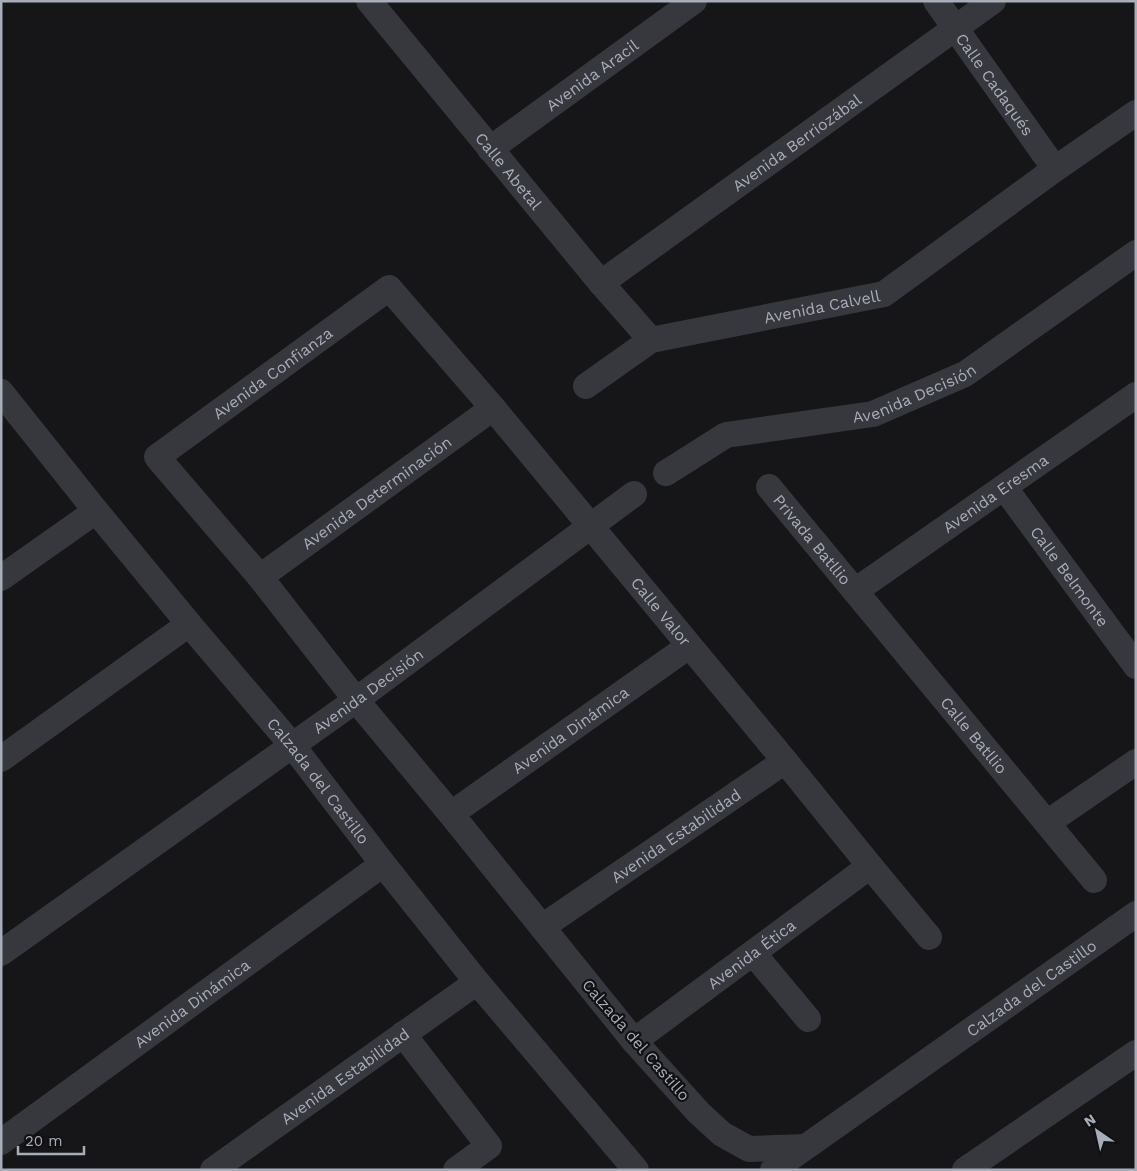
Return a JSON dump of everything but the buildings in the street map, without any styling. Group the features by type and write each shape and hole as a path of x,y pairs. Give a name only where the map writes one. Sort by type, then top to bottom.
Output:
{"street":[{"name":"Avenida Aracil","path":"490,149 694,1"},
{"name":"Calle Cadaqués","path":"936,1 1055,169"},
{"name":"Avenida Berriozábal","path":"601,283 993,1"},
{"name":"Calle Abetal","path":"382,6 490,149 651,340"},
{"name":"Avenida Calvell","path":"586,386 651,340 884,294 1055,169 1136,113"},
{"name":"Avenida Decisión","path":"666,473 726,436 873,414 965,374 1136,254"},
{"name":"Calle Valor","path":"389,288 493,408 786,761 928,937"},
{"name":"Avenida Confianza","path":"157,457 389,288"},
{"name":"Avenida Eresma","path":"855,591 1136,395"},
{"name":"Calzada del Castillo","path":"3,398 292,745 477,982 636,1170"},
{"name":"Avenida Determinación","path":"260,577 493,408"},
{"name":"Calzada del Castillo","path":"157,457 260,577 356,700 451,814 634,1041 699,1112 722,1134 750,1149"},
{"name":"Privada Batllio","path":"769,487 855,591"},
{"name":"Calle Belmonte","path":"1004,487 1136,666"},
{"name":"Avenida Decisión","path":"1,952 356,700 634,494"},
{"path":"1,578 96,511"},
{"name":"Calle Batllio","path":"855,591 1094,880"},
{"path":"1,759 190,624"},
{"name":"Avenida Dinámica","path":"451,814 689,646"},
{"name":"Avenida Estabilidad","path":"542,927 786,761"},
{"path":"1047,823 1136,762"},
{"name":"Avenida Dinámica","path":"1,1142 383,864"},
{"name":"Avenida Ética","path":"634,1041 870,866"},
{"name":"Calzada del Castillo","path":"774,1170 1136,914"},
{"path":"753,953 808,1018"},
{"name":"Avenida Estabilidad","path":"213,1170 477,982"},
{"path":"403,1034 489,1146 456,1170"},
{"path":"965,1170 1136,1053"},
{"path":"750,1149 805,1147"},
{"path":"750,1149 765,1170"}]}
